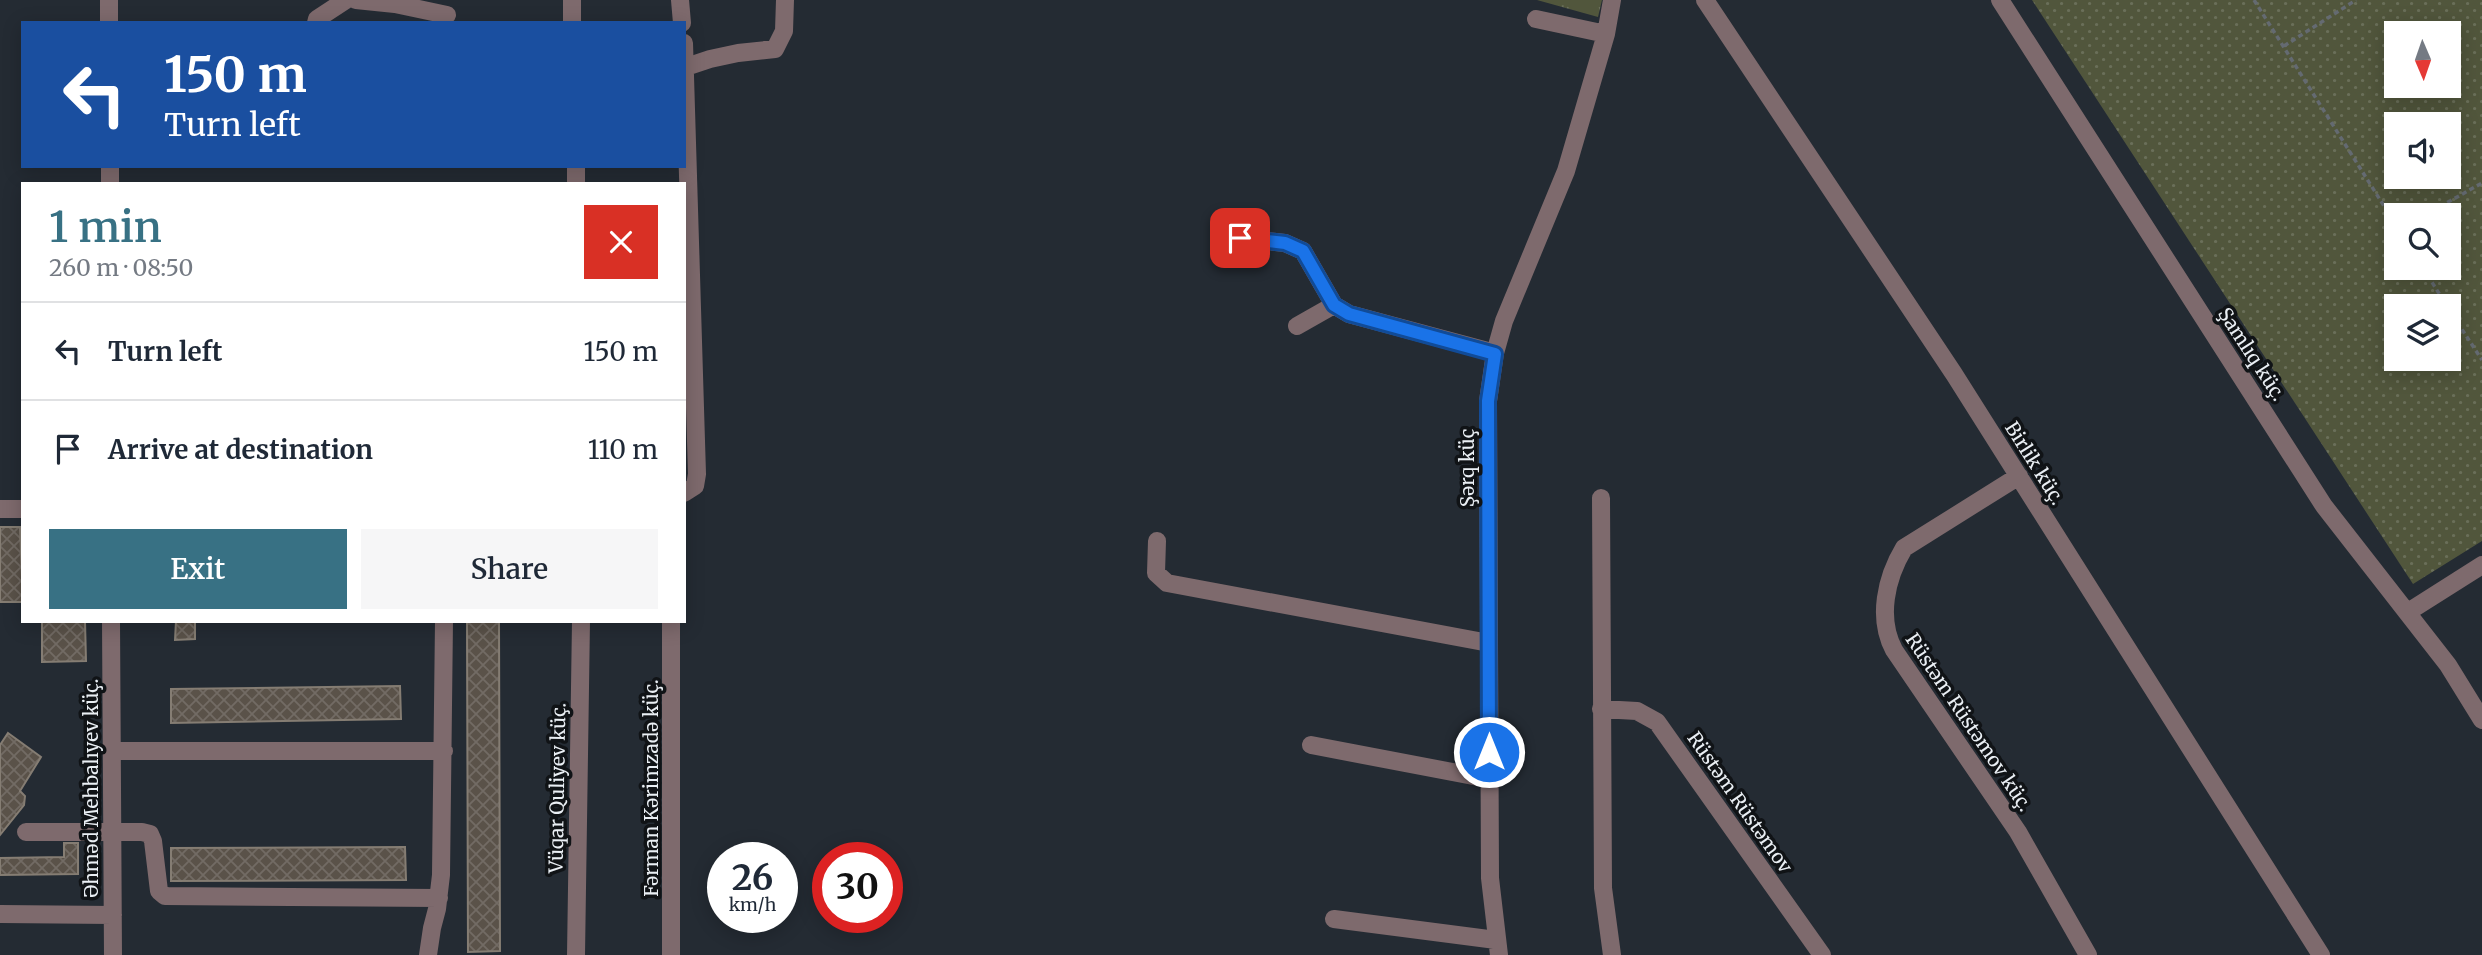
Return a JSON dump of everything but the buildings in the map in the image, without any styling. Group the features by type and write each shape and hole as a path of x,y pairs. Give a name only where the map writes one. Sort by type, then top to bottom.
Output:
{"street":[{"path":"109,0 109,21"},
{"path":"316,21 346,0"},
{"path":"356,0 394,4 447,15"},
{"path":"572,0 572,21"},
{"path":"680,0 682,21"},
{"path":"687,67 729,55 775,49 784,31 785,0"},
{"name":"Şərq küç","path":"1498,947 1490,878 1488,401 1495,354 1504,321 1566,171 1612,0"},
{"name":"Birlik küç.","path":"1705,0 1954,374 2321,955"},
{"name":"Şamlıq küç.","path":"2000,0 2324,506 2448,665 2482,720"},
{"path":"1536,19 1605,34"},
{"path":"686,59 697,474 695,486 686,491"},
{"path":"1240,238 1285,243 1303,251 1334,305 1349,314 1495,354"},
{"path":"1297,326 1334,305"},
{"name":"Rüstəm Rüstəmov küç.","path":"2019,476 1905,548 1894,565 1883,614 1886,636 2018,832 2088,955"},
{"path":"1601,498 1604,888 1612,955"},
{"path":"0,509 21,509"},
{"path":"1157,541 1156,573 1167,583 1489,643"},
{"path":"2408,612 2482,565"},
{"name":"Əhməd Mehbalıyev küç.","path":"111,623 113,955"},
{"path":"428,955 439,898 444,751 444,623"},
{"name":"Vüqar Quliyev küç.","path":"576,955 581,623"},
{"name":"Fərman Kərimzadə küç.","path":"671,623 671,955"},
{"name":"Rüstəm Rüstəmov","path":"1601,709 1637,712 1657,722 1822,955"},
{"path":"1311,745 1489,779"},
{"path":"112,751 444,751"},
{"path":"26,832 150,834 159,891 165,896 439,898"},
{"path":"0,914 113,915"},
{"path":"1334,919 1498,947"}],"path":[{"path":"2254,0 2384,206"},
{"path":"2284,47 2356,0"},
{"path":"2446,203 2482,183"},
{"path":"2461,327 2482,360"}],"green space":[{"path":"1537,0 1602,0 1598,17"},
{"path":"2032,0 2482,0 2482,541 2413,584"}],"route":[{"path":"1240,238 1285,243 1303,251 1334,305 1349,314 1495,354 1488,401 1489,752"}]}
